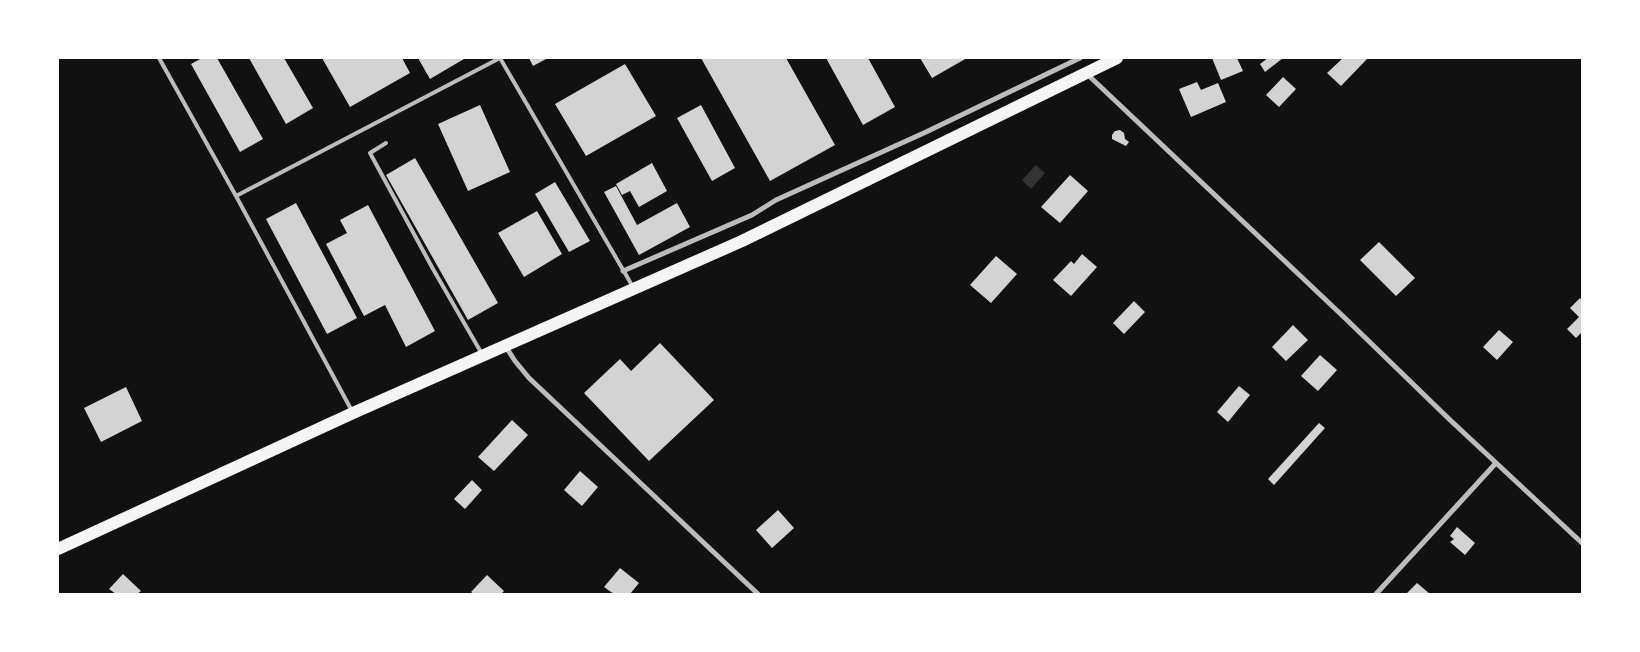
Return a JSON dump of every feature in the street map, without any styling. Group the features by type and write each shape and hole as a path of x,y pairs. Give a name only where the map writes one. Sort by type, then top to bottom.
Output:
{"main road":[{"path":"58,549 353,413 742,241 1118,58"}],"street":[{"path":"624,271 752,215 776,200 926,132 1080,58"},
{"path":"1086,73 1582,543"},
{"path":"506,346 529,378 758,594"},
{"path":"1376,594 1496,462"}],"lane":[{"path":"159,58 353,413"},
{"path":"236,196 500,58 634,290"},
{"path":"386,144 370,153 483,356"}],"shaded area":[{"path":"1036,165 1045,173 1031,189 1022,180"}],"building":[{"path":"202,58 217,58 263,139 240,152 191,64"},
{"path":"249,58 284,58 313,108 286,124"},
{"path":"322,58 402,58 410,73 350,107"},
{"path":"418,58 463,58 464,59 430,79"},
{"path":"529,58 548,58 533,66"},
{"path":"701,58 786,58 835,145 770,181"},
{"path":"826,58 868,58 895,107 863,125"},
{"path":"920,58 967,58 932,78"},
{"path":"1212,58 1237,58 1243,71 1221,80"},
{"path":"1268,58 1283,58 1265,72 1260,64"},
{"path":"1343,58 1368,58 1341,86 1327,73"},
{"path":"625,64 656,116 586,156 555,104"},
{"path":"1283,77 1296,89 1279,107 1266,95"},
{"path":"1197,82 1201,90 1218,83 1226,102 1191,117 1179,89"},
{"path":"480,105 510,172 468,191 438,124"},
{"path":"701,105 735,168 712,181 677,118"},
{"path":"1120,130 1129,142 1126,146 1112,139 1115,131"},
{"path":"415,158 498,303 468,320 386,175"},
{"path":"652,163 667,191 639,207 630,191 622,195 616,184"},
{"path":"1070,175 1088,191 1060,223 1041,207"},
{"path":"555,182 590,241 569,252 535,194"},
{"path":"616,186 637,225 677,203 690,227 639,255 604,192"},
{"path":"296,203 357,318 327,334 266,219"},
{"path":"368,205 435,331 406,347 385,305 364,316 326,244 347,233 340,220"},
{"path":"537,211 562,254 524,277 498,233"},
{"path":"1379,242 1415,278 1396,296 1360,260"},
{"path":"1082,254 1097,267 1071,296 1053,280 1071,261 1074,264"},
{"path":"996,256 1017,274 991,303 970,285"},
{"path":"1580,298 1582,301 1582,332 1576,338 1567,329 1579,317 1570,308"},
{"path":"1134,301 1145,312 1124,334 1113,323"},
{"path":"1293,325 1308,340 1286,361 1272,347"},
{"path":"1499,330 1513,342 1497,360 1483,347"},
{"path":"660,343 714,400 649,461 584,393 620,359 631,371"},
{"path":"1320,355 1337,370 1318,391 1301,376"},
{"path":"1239,386 1250,395 1228,422 1217,412"},
{"path":"126,387 142,421 101,442 84,408"},
{"path":"512,420 528,435 494,471 478,457"},
{"path":"1319,423 1325,428 1274,485 1268,479"},
{"path":"580,471 598,487 582,506 564,490"},
{"path":"472,480 482,490 465,509 454,499"},
{"path":"778,510 794,528 772,548 756,530"},
{"path":"1457,527 1475,543 1465,555 1450,542 1454,539 1450,536"},
{"path":"620,568 639,583 630,594 614,594 604,587"},
{"path":"123,574 141,591 137,594 116,594 109,589"},
{"path":"487,575 504,591 501,594 474,594 471,592"},
{"path":"1417,583 1430,594 1406,594"}]}
